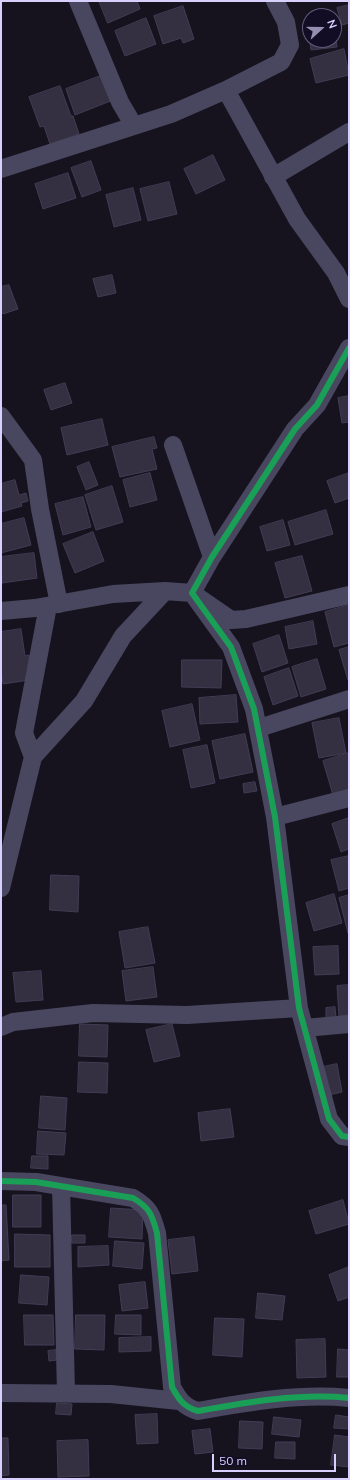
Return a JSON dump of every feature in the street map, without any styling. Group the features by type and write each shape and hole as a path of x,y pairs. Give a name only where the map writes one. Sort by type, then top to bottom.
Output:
{"street":[{"path":"78,1 120,102 134,126"},
{"path":"1,169 171,114 226,90 281,62 290,45 286,22 275,1"},
{"path":"226,90 297,219 336,273 349,299"},
{"path":"273,177 349,132"},
{"path":"340,282 349,264"},
{"path":"192,593 212,557 295,429 317,405 349,348"},
{"path":"1,416 33,460 54,605 24,733 33,757"},
{"path":"173,445 212,557"},
{"path":"1,888 33,757 84,701 124,636 165,591"},
{"path":"1,611 54,605 113,594 165,591 192,593 232,620 246,619 349,595"},
{"path":"192,593 231,647 254,709 274,817 299,1008 329,1118 342,1136 349,1137"},
{"path":"258,728 349,700"},
{"path":"274,817 349,798"},
{"path":"1,1027 13,1022 93,1013 188,1015 299,1008"},
{"path":"305,1028 349,1024"},
{"path":"1,1181 36,1182 61,1186 133,1198 145,1205 153,1217 157,1233 172,1387 179,1401 189,1409 198,1411 257,1400 322,1395 349,1398"},
{"path":"61,1186 66,1394"},
{"path":"1,1392 111,1394 179,1401"}],"building":[{"path":"99,1 137,1 140,9 108,23"},
{"path":"349,5 349,23 342,25 342,8 337,8"},
{"path":"183,6 194,39 183,43 181,38 163,44 154,16"},
{"path":"146,18 156,44 125,56 115,31"},
{"path":"311,48 328,48 311,50"},
{"path":"344,49 349,75 316,83 310,59"},
{"path":"103,75 113,100 75,115 66,89"},
{"path":"60,86 79,134 50,144 44,126 40,127 29,97"},
{"path":"213,155 225,180 196,194 184,169"},
{"path":"91,161 101,190 82,197 71,168"},
{"path":"68,173 76,198 43,209 35,184"},
{"path":"169,182 177,214 148,221 140,189"},
{"path":"133,188 141,220 114,227 106,195"},
{"path":"112,275 116,293 98,297 93,279"},
{"path":"9,285 18,309 3,314 1,309 1,287"},
{"path":"65,383 72,403 51,410 44,390"},
{"path":"349,396 349,422 342,423 338,398"},
{"path":"102,419 108,445 67,455 61,428"},
{"path":"154,437 157,448 152,449 157,469 120,477 112,447"},
{"path":"89,462 98,485 86,490 77,467"},
{"path":"150,473 157,500 130,507 123,480"},
{"path":"349,473 349,498 335,503 327,481"},
{"path":"15,480 19,495 26,493 28,501 21,503 22,506 1,512 1,484"},
{"path":"112,486 123,522 96,530 85,495"},
{"path":"83,497 91,527 63,535 55,504"},
{"path":"326,510 333,534 295,545 288,522"},
{"path":"24,518 31,545 1,553 1,524"},
{"path":"283,520 290,545 267,551 260,527"},
{"path":"93,532 104,561 75,573 63,544"},
{"path":"34,553 37,578 2,583 1,557"},
{"path":"302,556 312,591 285,598 275,563"},
{"path":"349,605 349,643 334,647 325,612"},
{"path":"313,621 317,644 289,649 285,627"},
{"path":"21,629 25,656 29,655 31,667 27,667 29,680 3,684 1,669 1,632"},
{"path":"279,635 288,663 262,672 253,644"},
{"path":"349,647 349,679 348,680 339,650"},
{"path":"317,659 326,689 301,697 292,667"},
{"path":"182,660 222,660 221,688 182,687"},
{"path":"289,668 298,696 273,705 264,677"},
{"path":"236,695 238,722 200,724 199,698"},
{"path":"192,704 200,740 170,747 162,711"},
{"path":"339,718 346,753 319,758 312,723"},
{"path":"245,734 253,772 220,779 212,741"},
{"path":"207,745 215,783 191,788 183,750"},
{"path":"349,753 349,791 333,795 323,761"},
{"path":"255,782 257,791 244,793 243,784"},
{"path":"349,818 349,849 341,852 332,824"},
{"path":"349,856 349,888 339,891 331,860"},
{"path":"51,875 79,876 78,912 50,910"},
{"path":"334,894 342,923 314,931 306,903"},
{"path":"349,895 349,932 348,933 339,898"},
{"path":"148,927 155,963 125,968 119,932"},
{"path":"338,946 339,974 315,975 313,947"},
{"path":"153,967 157,997 126,1001 122,971"},
{"path":"41,971 43,1000 16,1002 13,973"},
{"path":"349,985 349,1015 339,1016 337,986"},
{"path":"335,1007 336,1018 326,1019 326,1008"},
{"path":"80,1024 108,1025 107,1057 79,1056"},
{"path":"172,1024 180,1056 154,1062 146,1030"},
{"path":"79,1062 108,1063 107,1093 78,1092"},
{"path":"337,1064 342,1092 329,1095 323,1067"},
{"path":"41,1096 67,1098 65,1130 39,1128"},
{"path":"230,1109 234,1137 201,1141 198,1113"},
{"path":"38,1131 66,1133 64,1155 37,1154"},
{"path":"32,1156 48,1156 48,1169 31,1168"},
{"path":"13,1195 41,1195 41,1227 13,1227"},
{"path":"343,1200 349,1224 316,1234 309,1211"},
{"path":"1,1205 6,1205 9,1260 1,1261"},
{"path":"111,1208 143,1210 142,1239 109,1237"},
{"path":"15,1234 50,1235 50,1267 15,1267"},
{"path":"72,1235 85,1235 85,1243 72,1243"},
{"path":"194,1237 198,1271 172,1274 168,1240"},
{"path":"115,1241 144,1243 142,1269 113,1266"},
{"path":"108,1246 109,1265 78,1267 78,1247"},
{"path":"349,1267 349,1297 338,1301 329,1275"},
{"path":"21,1275 49,1277 47,1305 19,1303"},
{"path":"145,1282 148,1308 122,1311 119,1285"},
{"path":"258,1293 285,1296 282,1320 256,1318"},
{"path":"24,1315 53,1315 54,1345 25,1345"},
{"path":"76,1315 105,1315 104,1350 75,1349"},
{"path":"116,1315 141,1315 141,1335 115,1334"},
{"path":"215,1318 244,1319 242,1357 213,1355"},
{"path":"151,1337 151,1351 119,1352 119,1338"},
{"path":"325,1339 326,1377 297,1378 296,1340"},
{"path":"338,1349 349,1350 349,1377 337,1377"},
{"path":"56,1350 57,1360 49,1361 48,1351"},
{"path":"57,1403 72,1404 71,1415 56,1414"},
{"path":"157,1414 158,1443 137,1444 135,1415"},
{"path":"336,1415 349,1417 349,1429 334,1428"},
{"path":"274,1417 301,1420 299,1437 272,1434"},
{"path":"240,1421 263,1422 262,1449 239,1448"},
{"path":"210,1429 213,1452 195,1454 192,1431"},
{"path":"335,1435 349,1437 349,1467 331,1465"},
{"path":"1,1438 8,1438 9,1475 1,1476"},
{"path":"88,1440 89,1476 58,1477 57,1441"},
{"path":"276,1442 295,1442 295,1459 275,1458"}],"cycle path":[{"path":"349,348 317,405 295,429 212,557 192,593 231,647 254,709 275,817 299,1008 329,1119 342,1136 349,1137"},
{"path":"1,1181 36,1182 133,1198 150,1212 157,1233 172,1387 185,1405 198,1411 274,1399 311,1397 349,1398"}]}
